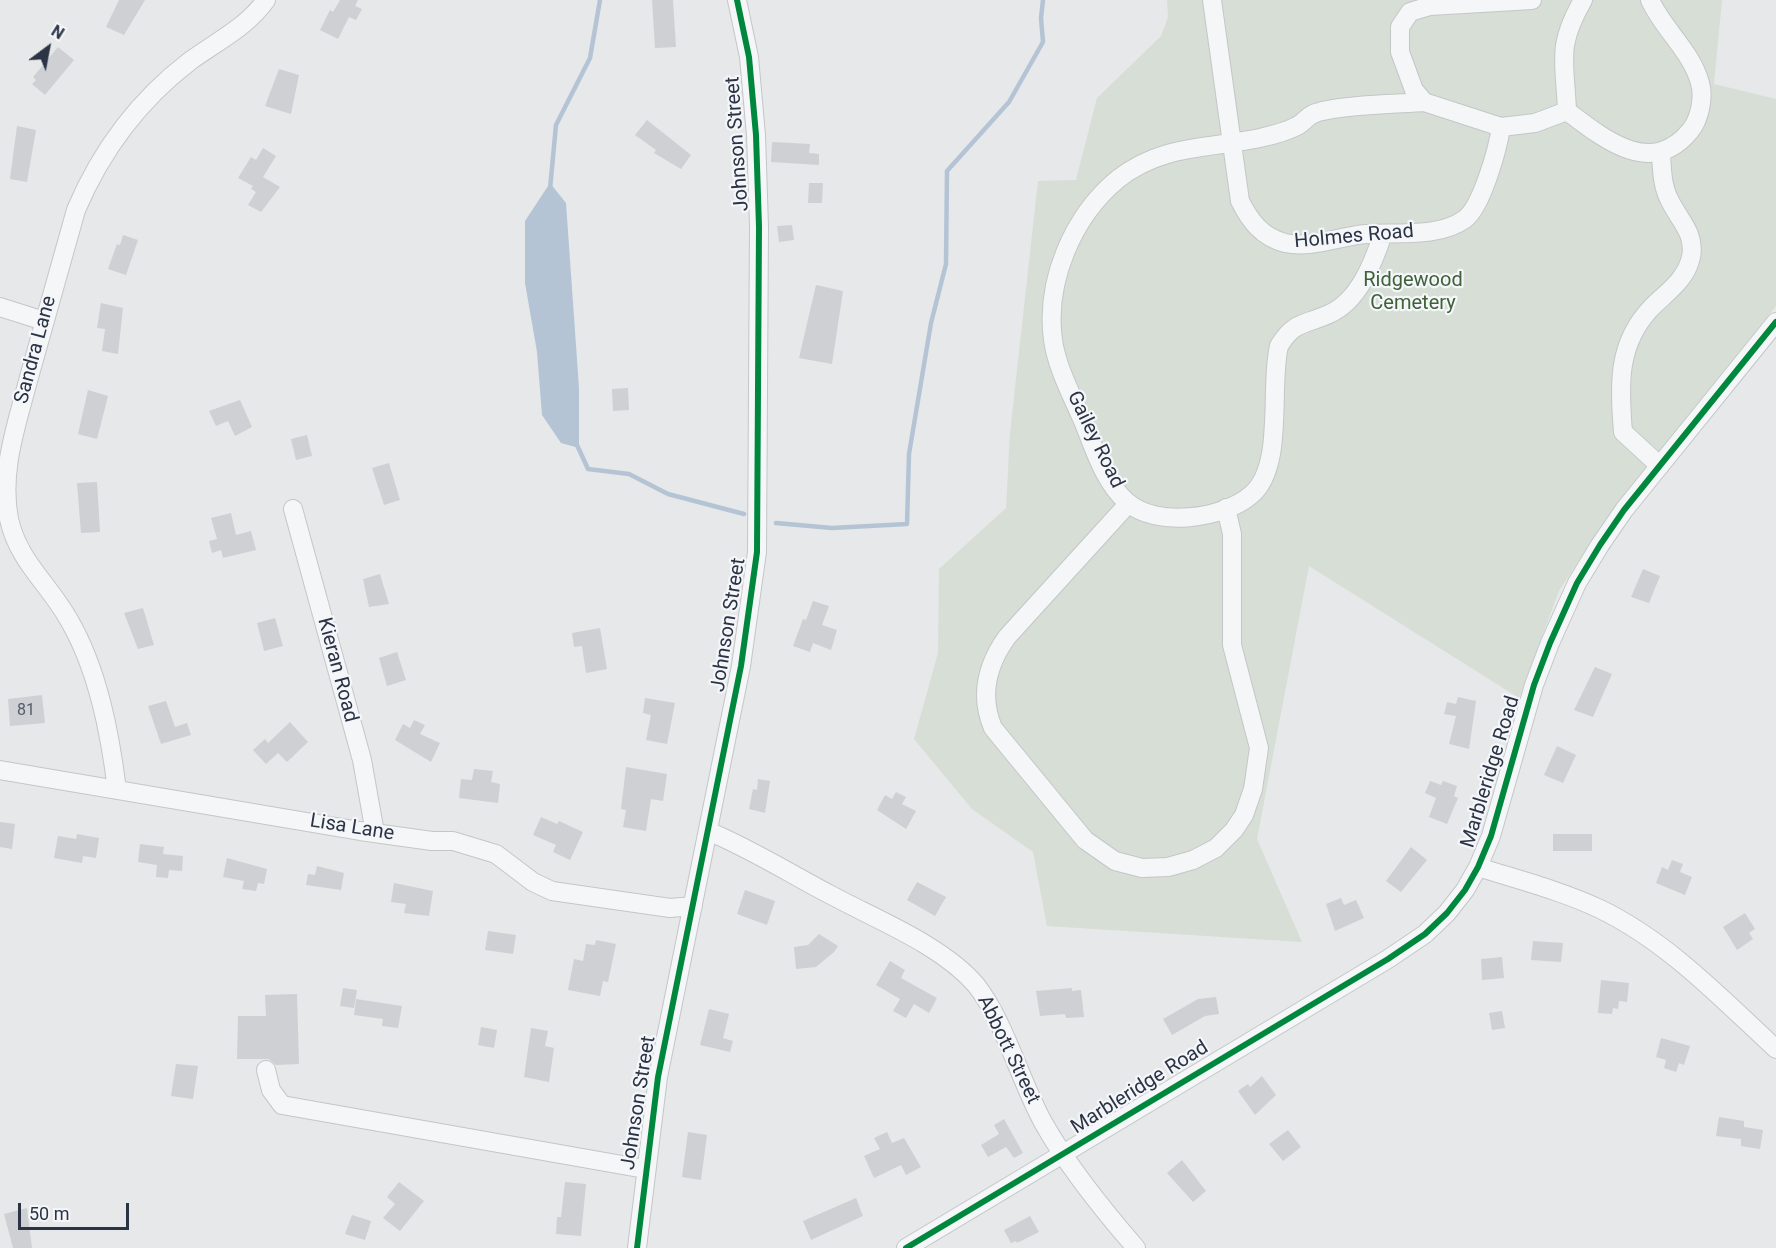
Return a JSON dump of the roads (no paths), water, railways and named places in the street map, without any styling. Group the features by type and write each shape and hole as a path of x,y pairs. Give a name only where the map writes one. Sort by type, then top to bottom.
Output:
{"street":[{"name":"Sandra Lane","path":"117,790 106,724 84,650 69,619 26,562 8,518 5,470 8,448 76,210 88,182 111,142 146,100 190,62 241,25 266,0"},
{"name":"Johnson Street","path":"637,1248 658,1077 741,666 757,552 761,319 759,227 755,128 748,57 737,0"},
{"name":"Holmes Road","path":"1212,0 1240,201 1248,218 1269,237 1287,243 1319,243 1365,234 1451,226 1466,218 1475,206 1499,146 1501,127"},
{"path":"1441,0 1462,5"},
{"path":"1424,102 1414,90 1400,52 1400,27 1410,12 1431,6 1532,0"},
{"path":"1583,0 1568,25 1562,50 1567,111 1603,138 1635,152 1661,154 1684,139 1695,126 1701,103 1701,84 1693,65 1650,0"},
{"path":"1231,142 1279,134 1297,126 1312,114 1329,110 1424,102 1501,127 1535,123 1567,111"},
{"name":"Gailey Road","path":"1231,142 1178,149 1149,160 1120,178 1098,197 1079,221 1057,278 1053,340 1063,372 1111,483 1128,504 1152,514 1176,519 1201,516 1226,508 1251,496 1262,482 1270,464 1279,346 1287,332 1305,322 1329,314 1348,301 1375,258 1383,234"},
{"path":"1659,466 1623,432 1619,390 1622,360 1629,339 1652,308 1674,287 1684,273 1691,256 1691,238 1666,191 1661,154"},
{"path":"0,307 44,321"},
{"name":"Marbleridge Road","path":"906,1248 1065,1154 1425,934 1448,913 1466,890 1491,836 1534,685 1563,613 1600,545 1659,466 1776,322"},
{"path":"1128,504 1007,637 995,655 985,685 986,712 993,728 1086,840 1115,861 1142,868 1168,867 1193,860 1216,848 1234,830 1244,815 1253,789 1259,748 1232,645 1232,534 1226,508"},
{"name":"Kieran Road","path":"293,508 362,760 375,833"},
{"name":"Lisa Lane","path":"0,770 375,833 453,841 496,854 533,882 567,895 670,908 693,906"},
{"name":"Abbott Street","path":"708,831 754,851 788,873 875,917 960,970 975,985 988,1004 1044,1125 1103,1209 1136,1248"},
{"path":"1478,867 1599,909 1638,931 1682,962 1776,1048"},
{"path":"266,1070 271,1090 282,1105 645,1169"}],"water":[{"path":"550,183 566,203 579,388 579,448 561,443 542,415 537,352 525,283 525,221"}],"waterway":[{"path":"550,189 556,125 590,58 600,0"},
{"path":"776,523 832,528 907,524 909,454 931,323 946,264 947,171 1009,102 1043,42 1041,18 1043,0"},
{"path":"577,445 588,469 629,474 668,494 744,514"}],"park label":[{"name":"Ridgewood Cemetery","path":"1413,292"}]}
